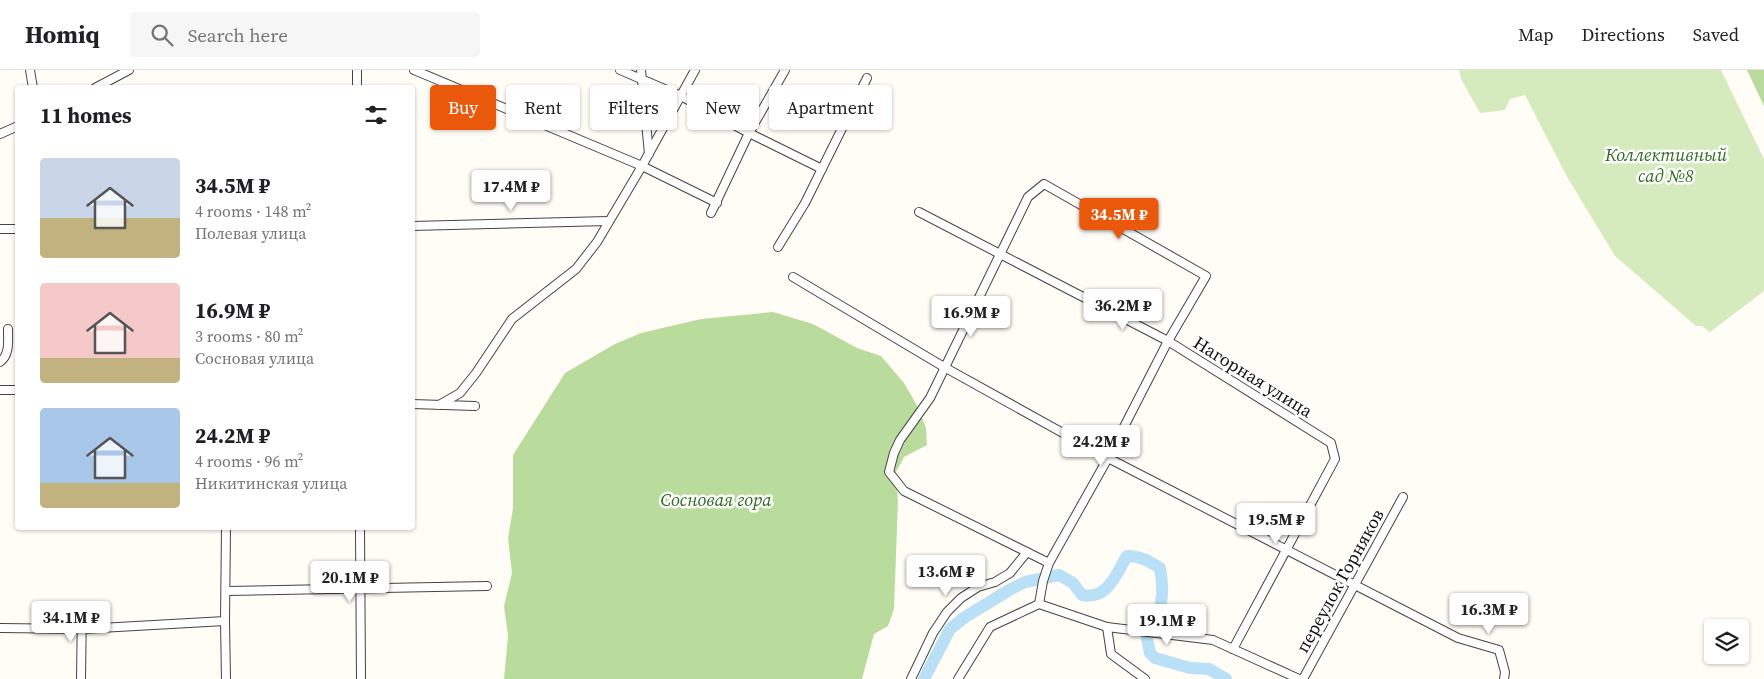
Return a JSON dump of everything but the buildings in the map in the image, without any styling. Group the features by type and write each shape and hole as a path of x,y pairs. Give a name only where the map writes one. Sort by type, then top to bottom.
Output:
{"street":[{"path":"30,70 32,85"},
{"path":"101,85 129,70"},
{"path":"357,70 357,85"},
{"path":"414,70 642,166 717,202"},
{"path":"620,70 681,96 749,133 822,169"},
{"path":"640,70 649,154"},
{"path":"439,405 460,392 476,373 512,319 576,269 597,242 649,154 695,70"},
{"path":"711,213 749,133 784,70"},
{"path":"778,247 805,203 867,78"},
{"path":"0,134 15,127"},
{"path":"1039,604 1045,572 1049,563 1108,458 1168,342 1206,276 1044,184 1028,197 930,398 900,440 889,472 904,491 1049,563"},
{"name":"Нагорная улица","path":"919,212 1168,342 1331,443 1335,459 1286,549"},
{"path":"415,226 609,221"},
{"path":"0,229 15,229"},
{"path":"793,277 944,367 1108,458 1458,638 1499,650 1505,672 1504,679"},
{"path":"0,362 4,359 7,351 8,330"},
{"path":"0,390 15,390"},
{"path":"415,404 475,406"},
{"name":"переулок Горняков","path":"1301,679 1403,497"},
{"path":"226,530 226,679"},
{"path":"360,530 361,679"},
{"path":"1233,649 1286,549"},
{"path":"911,679 933,633 947,612 960,598 978,587 995,582 1010,573 1027,552"},
{"path":"226,591 487,586"},
{"path":"958,679 990,627 1039,604 1107,627 1213,640 1301,679"},
{"path":"81,679 82,606"},
{"path":"0,628 82,629 225,621"},
{"path":"1107,627 1111,654 1145,679"}],"green space":[{"name":"Коллективный сад №8","path":"1459,70 1721,70 1764,159 1764,291 1710,332 1702,326 1696,326 1615,256 1566,175 1525,95 1510,99 1505,110 1480,113 1461,79"},
{"path":"1747,70 1764,70 1764,106"},
{"name":"Сосновая гора","path":"773,312 813,324 857,348 881,356 904,383 918,407 926,428 927,445 904,457 896,472 898,501 894,609 888,626 874,634 862,679 504,679 508,636 504,606 512,573 508,538 513,508 513,455 565,373 615,344 641,333 701,319"}],"waterway":[{"path":"924,679 950,629 965,617 1011,589 1025,582 1059,575 1073,583 1082,595 1098,594 1105,590 1115,578 1127,556 1144,559 1160,568 1162,597 1153,626"},
{"path":"1147,639 1150,653 1155,658 1190,668 1209,669 1226,679"}]}
